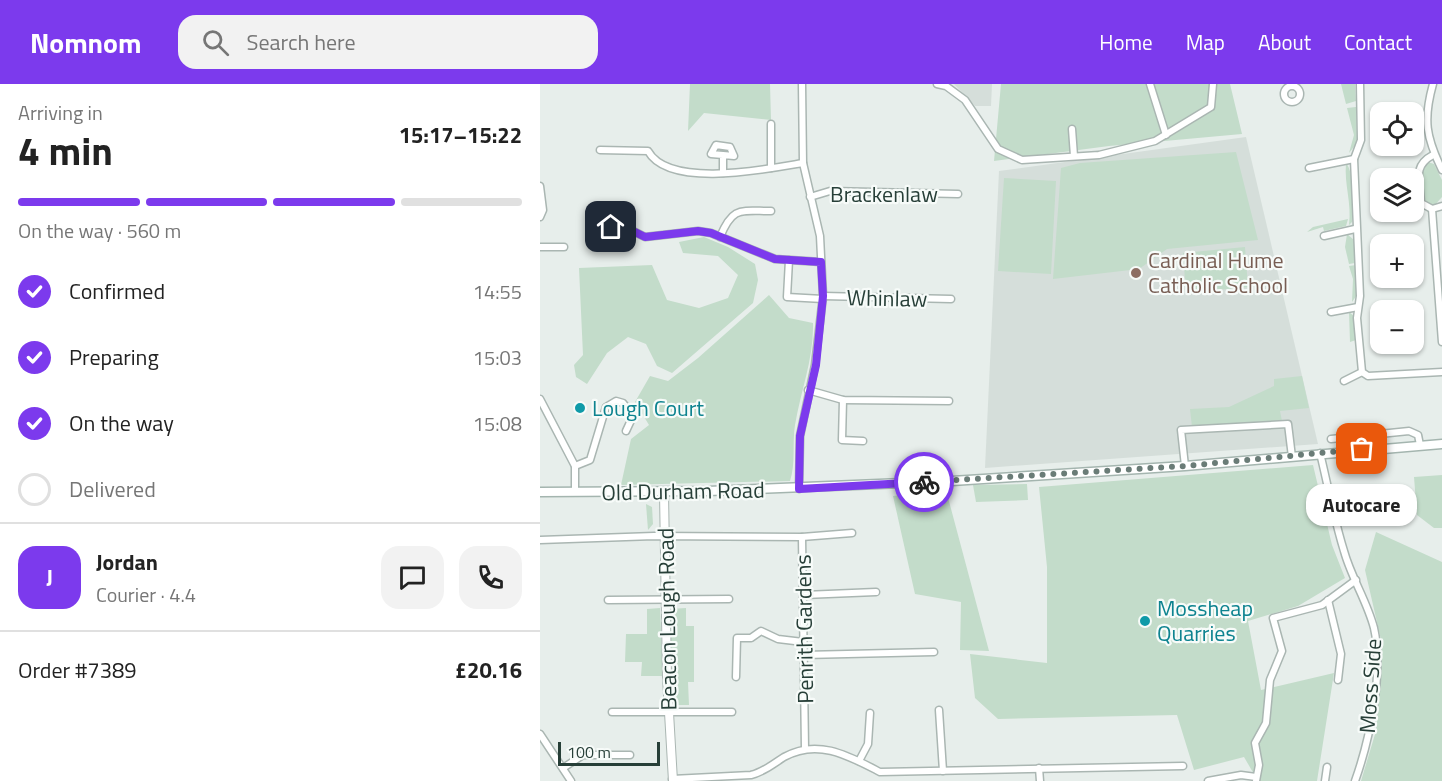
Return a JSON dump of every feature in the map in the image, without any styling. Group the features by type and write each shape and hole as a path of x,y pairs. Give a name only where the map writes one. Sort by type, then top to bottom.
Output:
{"main road":[{"name":"Old Durham Road","path":"540,492 799,489 1185,466 1442,444"}],"street":[{"path":"799,489 800,436 808,390 816,365 823,298 820,236 803,163 802,84"},
{"path":"937,84 946,86 965,100 998,149 1022,160 1100,155 1155,141 1211,106 1213,84"},
{"path":"1150,84 1166,135"},
{"path":"1293,87 1304,84"},
{"path":"1360,84 1361,140 1354,159 1362,372"},
{"path":"1433,84 1426,110 1428,140 1433,155 1442,170"},
{"path":"771,124 771,168"},
{"path":"1072,129 1074,156"},
{"path":"600,150 648,151 659,165 670,170 754,172 803,163"},
{"path":"723,155 723,173"},
{"path":"1433,155 1421,162 1418,167 1421,203 1432,209 1442,206"},
{"path":"1309,168 1354,159"},
{"path":"540,186 543,210 540,218"},
{"name":"Brackenlaw","path":"810,197 830,192 958,194"},
{"path":"1432,209 1439,272 1442,342"},
{"path":"720,237 729,217 736,211 771,211"},
{"path":"602,226 629,229 645,237 698,231 720,237 758,254 789,261 821,262"},
{"path":"1324,236 1356,229"},
{"path":"540,247 564,247"},
{"name":"Whinlaw","path":"789,261 787,297 951,299"},
{"path":"1331,312 1358,307"},
{"path":"1362,372 1368,376 1442,372"},
{"path":"1344,381 1362,372"},
{"path":"808,390 843,400 950,401"},
{"path":"540,399 575,466 575,491"},
{"path":"843,400 842,440 863,441"},
{"path":"575,466 590,460 606,407 612,403 623,403 631,411 633,416 626,431"},
{"path":"1185,466 1181,430 1288,424 1292,457"},
{"path":"1331,439 1409,430 1418,435 1420,445"},
{"name":"Moss Side","path":"1320,453 1344,554 1374,627 1376,646 1374,704 1365,753 1355,781"},
{"name":"Beacon Lough Road","path":"664,492 672,780"},
{"path":"802,537 852,533"},
{"name":"Penrith Gardens","path":"540,540 666,536 802,537 806,749"},
{"path":"1208,781 1240,775 1256,779 1259,765 1255,743 1266,723 1270,680 1282,651 1273,618 1297,613 1328,600 1356,579"},
{"path":"804,596 876,592"},
{"path":"608,600 729,599"},
{"path":"1328,600 1341,654 1338,680"},
{"path":"736,677 737,638 751,638 761,631 778,639 803,642"},
{"path":"804,655 934,652"},
{"path":"939,710 944,771"},
{"path":"612,712 732,712"},
{"path":"859,761 868,744 870,713"},
{"path":"540,734 571,781"},
{"path":"672,780 752,775 796,751 806,749 834,750 880,772 1183,766"},
{"path":"563,768 583,755 630,755"},
{"path":"1325,781 1327,767"},
{"path":"1039,768 1040,781"}],"shaded area":[{"path":"954,84 992,84 991,106 975,106"},
{"name":"Cardinal Hume Catholic School","path":"1246,137 1318,444 985,468 999,171"}],"green space":[{"path":"690,84 770,84 771,120 704,113 688,131"},
{"path":"1001,84 1230,84 1242,134 1109,146 994,161"},
{"path":"1341,84 1355,84 1356,101 1346,104"},
{"path":"1356,107 1357,143 1349,153 1354,135 1347,108"},
{"path":"1236,152 1258,240 1167,249 1139,269 1053,279 1061,168 1080,163"},
{"path":"1428,162 1434,164 1442,180 1442,197 1434,206 1430,206 1424,199 1423,168"},
{"path":"1346,163 1351,174 1354,201 1352,222 1349,225 1350,209"},
{"path":"1004,178 1056,181 1051,274 998,271"},
{"path":"1348,219 1346,226 1324,231 1323,227 1307,232 1313,227"},
{"path":"1347,234 1354,240 1355,263 1349,264 1345,247"},
{"path":"704,237 728,247 755,264 758,280 753,303 672,373 657,366 646,344 628,337 607,353 587,384 576,377 574,365 583,355 579,268 652,265 667,300 699,308 728,298 738,275 718,256 683,253 679,242"},
{"path":"1245,247 1248,287 1186,293 1183,253"},
{"path":"1356,265 1357,295 1352,302 1353,279 1349,266"},
{"path":"769,295 789,318 813,323 809,361 795,425 790,481 621,485 631,439 649,425 635,402 650,376 668,381 698,358"},
{"path":"1349,312 1354,316 1356,340 1350,342"},
{"path":"1302,376 1309,408 1280,411 1282,421 1192,427 1190,409 1229,407 1274,386 1274,379"},
{"path":"1313,465 1332,545 1345,578 1298,606 1248,621 1261,690 1334,673 1317,781 1258,781 1244,757 1194,770 1177,715 998,719 975,698 970,654 1047,663 1047,567 1039,487"},
{"path":"1442,475 1442,528 1434,528 1417,515 1414,477"},
{"path":"1027,484 1028,500 976,502 973,485"},
{"path":"946,490 989,651 960,650 961,602 915,594 893,496"},
{"path":"646,504 652,507 653,524 648,530"},
{"path":"1376,532 1442,562 1442,781 1361,781 1376,731 1382,644 1365,570"},
{"path":"660,608 663,676 641,676 642,662 625,662 626,634 647,634 647,609"},
{"path":"686,608 686,626 694,626 694,682 688,682 689,705 673,705 670,609"}],"way so far":[{"path":"924,482 1185,466 1362,449"}],"place":[{"name":"Cardinal Hume Catholic School","path":"1136,273"},
{"name":"Lough Court","path":"580,408"},
{"name":"Autocare","path":"1362,449"},
{"name":"Mossheap Quarries","path":"1145,621"}],"route":[{"path":"611,227 629,229 645,237 698,231 711,233 775,259 821,262 823,296 816,365 808,390 800,436 799,489 924,482"}]}
